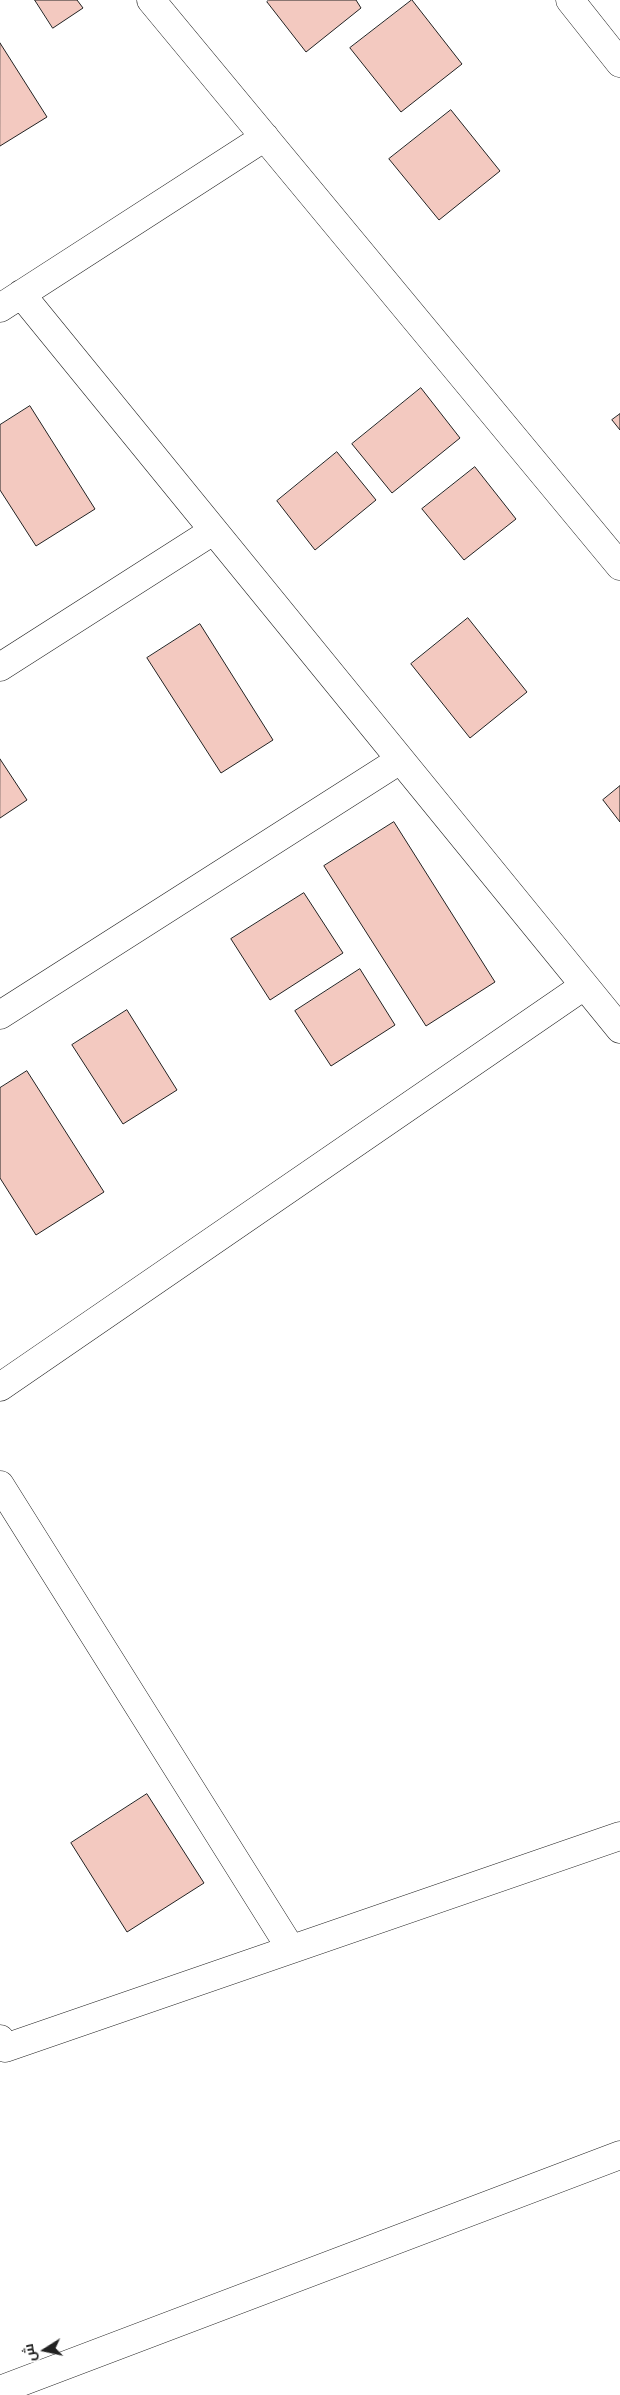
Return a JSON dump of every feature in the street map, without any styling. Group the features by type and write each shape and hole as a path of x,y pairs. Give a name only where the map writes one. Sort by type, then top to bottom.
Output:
{"street":[{"path":"152,0 620,566"},
{"path":"570,0 620,63"},
{"path":"265,136 10,301 213,531 620,1029"},
{"path":"0,667 213,531"},
{"path":"0,1015 400,760"},
{"path":"0,1387 584,986"},
{"path":"0,1485 291,1950"},
{"path":"0,2039 5,2048 620,1836"},
{"path":"0,2390 620,2155"}],"building":[{"path":"35,0 77,0 83,8 53,28"},
{"path":"269,0 356,0 361,8 306,52 267,2"},
{"path":"412,0 462,64 401,112 350,48"},
{"path":"0,43 47,117 0,146"},
{"path":"451,110 500,171 439,220 389,159"},
{"path":"421,388 460,438 392,493 352,444"},
{"path":"30,406 95,509 36,546 0,490 0,425"},
{"path":"620,414 620,430 612,420"},
{"path":"337,452 376,500 315,550 277,501"},
{"path":"475,467 516,519 464,560 422,509"},
{"path":"468,618 527,692 470,738 411,664"},
{"path":"200,624 273,740 221,773 147,658"},
{"path":"0,759 27,800 0,818"},
{"path":"620,786 620,822 603,800"},
{"path":"394,822 495,982 426,1026 324,866"},
{"path":"304,893 343,953 270,1000 231,939"},
{"path":"360,969 395,1025 331,1066 295,1011"},
{"path":"127,1010 177,1090 123,1124 72,1045"},
{"path":"27,1071 104,1192 36,1235 0,1178 0,1088"},
{"path":"147,1794 204,1883 127,1932 71,1843"}]}
